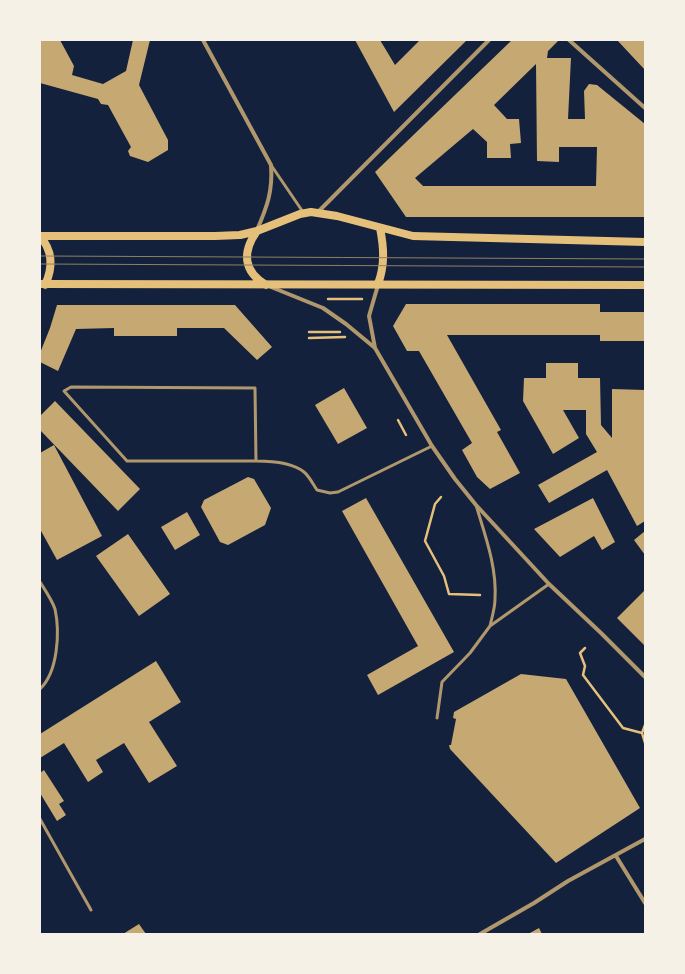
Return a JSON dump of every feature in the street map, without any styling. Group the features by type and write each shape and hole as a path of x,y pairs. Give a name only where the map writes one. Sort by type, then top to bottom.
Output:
{"main road":[{"path":"40,236 240,235 257,231 304,213 317,213 337,216 413,236 645,242"},
{"path":"378,284 383,266 383,242 380,228"},
{"path":"257,231 248,247 247,261 254,276 266,285"},
{"path":"40,236 48,248 51,261 49,274 42,286"},
{"path":"42,286 378,284 645,285"}],"street":[{"path":"203,40 271,165 272,183 270,200 257,231"},
{"path":"317,213 489,40"},
{"path":"570,40 645,108"},
{"path":"378,284 369,316 375,348 432,446 455,479 476,505 549,584 645,677"},
{"path":"266,285 322,308 346,324 375,348"},
{"path":"480,934 534,904 568,881 645,839"},
{"path":"616,856 645,903"}],"lane":[{"path":"271,165 304,213"},
{"path":"256,461 255,388 71,387 64,391 127,461 256,461 270,461 296,467 305,472 317,490 330,493 338,492 432,446"},
{"path":"476,505 490,555 492,572 495,598 490,626"},
{"path":"40,582 54,609 58,648 45,684 40,689"},
{"path":"437,718 442,682 470,653 490,626 549,584"},
{"path":"40,819 91,910"}],"path":[{"path":"328,300 362,299"},
{"path":"309,338 349,337"},
{"path":"398,420 406,435"},
{"path":"441,497 435,504 425,541 444,576 449,594 480,595"},
{"path":"585,648 580,653 585,666 583,675 623,728 642,733"},
{"path":"645,725 642,733 645,742"}],"building":[{"path":"40,40 60,40 74,66 72,75 103,84 126,71 133,40 150,40 139,85 168,140 168,150 148,162 130,156 128,151 131,147 108,105 101,104 98,99 40,83"},
{"path":"355,40 380,40 395,65 420,40 467,40 394,112"},
{"path":"512,40 559,40 548,51 547,58 571,58 568,119 585,119 584,91 589,84 597,85 645,124 645,217 406,217 375,172","holes":["536,64 537,161 559,162 559,147 597,147 596,186 423,186 415,178 473,129 487,142 487,158 511,158 510,144 521,143 519,119 507,119 494,105"]},
{"path":"617,40 645,40 645,70"},
{"path":"406,304 600,304 600,312 645,312 645,341 600,341 600,335 447,335 501,430 497,432 520,473 490,489 477,477 462,450 472,443 419,351 407,351 393,326"},
{"path":"57,305 235,305 272,347 257,360 224,328 177,328 177,336 114,336 114,328 76,329 58,371 40,362 40,353"},
{"path":"546,363 578,363 578,378 600,378 601,425 612,438 612,389 645,390 645,521 637,526 607,470 549,503 538,485 597,452 586,434 586,410 563,410 579,438 553,454 523,401 524,378 546,378"},
{"path":"344,388 367,428 338,444 315,405"},
{"path":"55,401 140,489 118,511 40,430 40,416"},
{"path":"54,445 102,536 57,560 40,529 40,453"},
{"path":"248,477 254,479 271,508 265,525 228,545 220,542 201,507 204,500"},
{"path":"366,498 454,652 378,695 367,675 418,646 342,511"},
{"path":"593,498 615,542 602,550 594,536 560,557 534,529"},
{"path":"187,512 200,535 175,550 161,527"},
{"path":"645,531 645,555 634,540"},
{"path":"128,534 170,594 139,616 96,556"},
{"path":"645,590 645,646 617,618"},
{"path":"156,661 181,702 149,722 177,766 149,783 124,743 96,760 103,772 88,782 64,743 40,758 40,734"},
{"path":"521,674 566,679 640,808 556,863 450,749 449,745 451,745 456,719 453,718 454,712"},
{"path":"44,770 64,801 59,804 66,815 57,821 40,793 40,773"},
{"path":"139,924 146,934 123,934"},
{"path":"539,928 542,934 528,934"}],"tram line":[{"path":"40,256 645,259"},
{"path":"40,264 645,267"}]}
